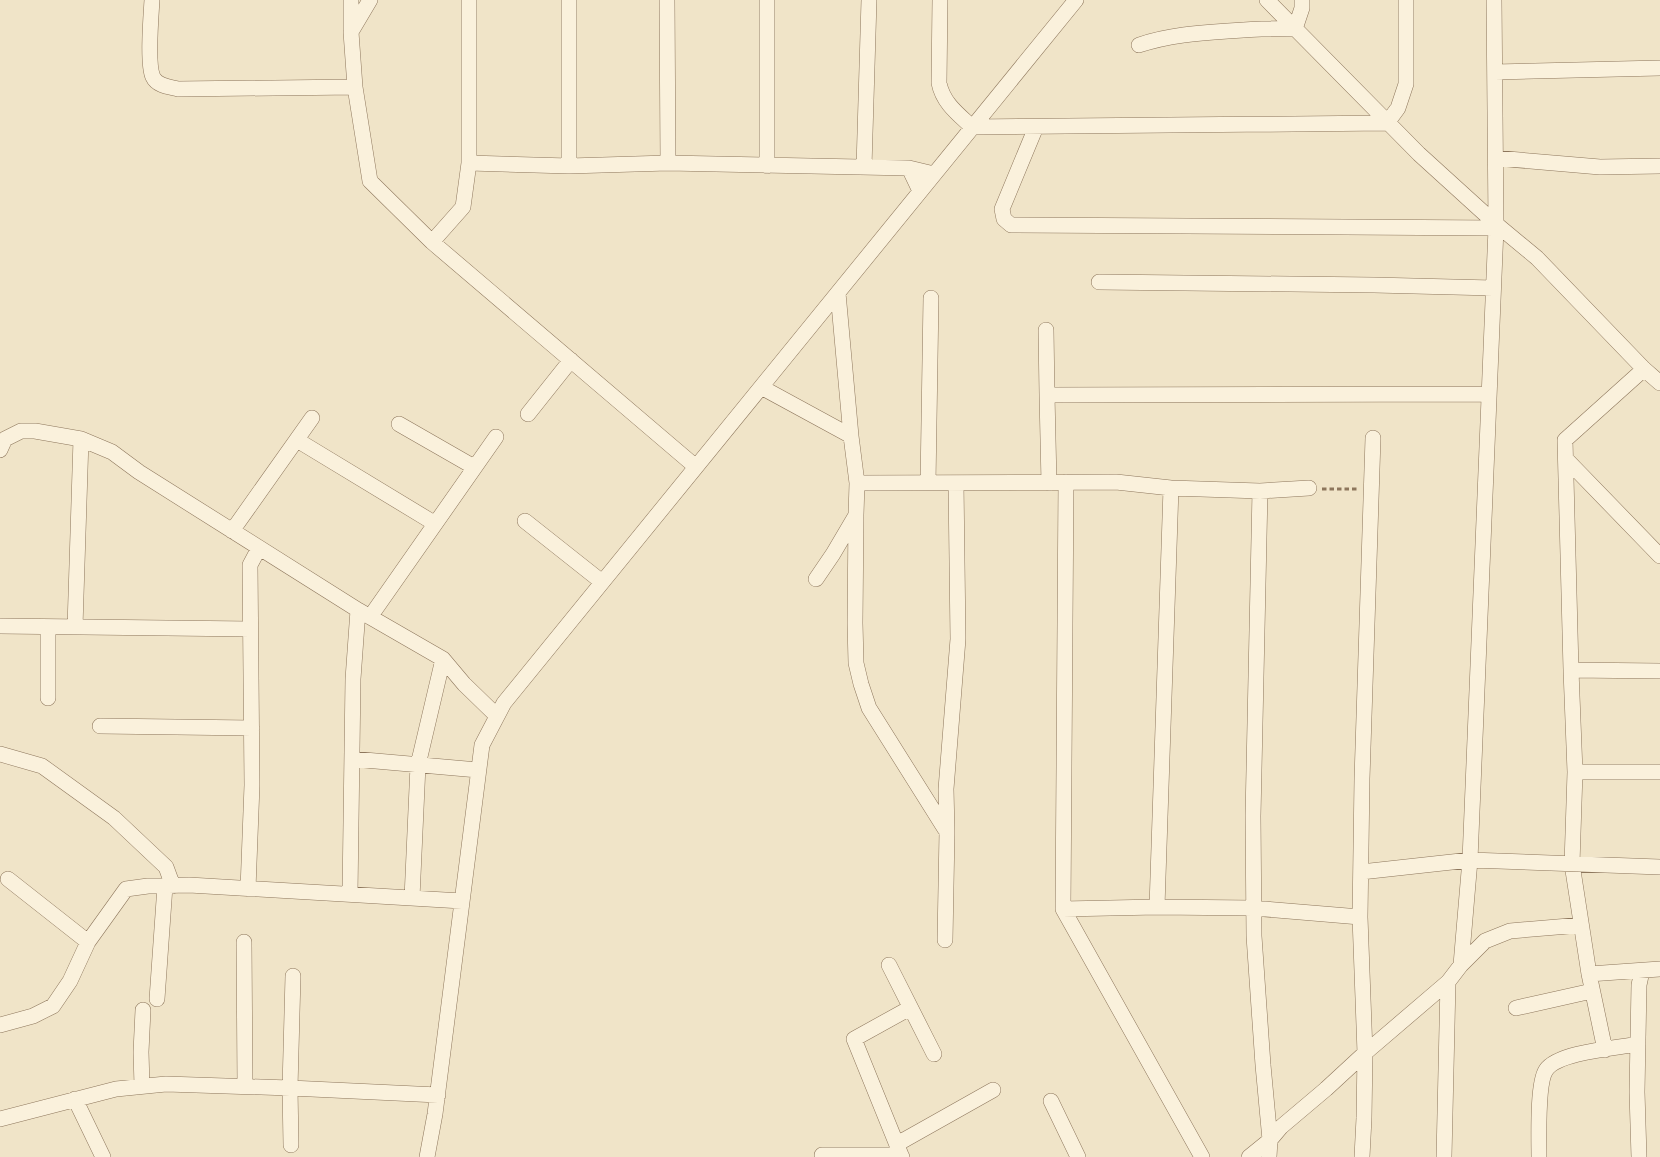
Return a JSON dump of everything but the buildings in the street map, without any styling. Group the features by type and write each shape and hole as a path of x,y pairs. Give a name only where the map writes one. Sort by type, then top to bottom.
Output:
{"street":[{"path":"152,0 150,59 153,78 161,85 178,89 355,87"},
{"path":"351,0 355,87 370,181 432,242 696,467"},
{"path":"351,33 370,0"},
{"path":"432,242 463,207 469,163 469,0"},
{"path":"569,0 569,166"},
{"path":"667,0 668,163"},
{"path":"767,166 768,0"},
{"path":"864,167 869,0"},
{"path":"940,0 939,83 941,94 972,127 1387,123"},
{"path":"427,1157 438,1095 482,745 504,703 1076,0"},
{"path":"1267,0 1387,123 1496,226 1537,258 1660,383"},
{"path":"1295,29 1302,8 1302,0"},
{"path":"1387,123 1398,108 1406,84 1406,0"},
{"path":"1461,965 1470,860 1496,226 1494,0"},
{"path":"1139,45 1187,33 1271,28 1295,29"},
{"path":"1495,72 1660,68"},
{"path":"1036,127 1002,209 1004,219 1011,225 1496,226"},
{"path":"1496,158 1600,167 1660,166"},
{"path":"469,163 569,166 668,163 909,168 934,174"},
{"path":"909,168 920,191"},
{"path":"1099,282 1493,288"},
{"path":"838,293 857,483 856,663 869,708 947,832"},
{"path":"928,483 932,298"},
{"path":"1046,330 1049,483"},
{"path":"528,414 571,360"},
{"path":"1605,1050 1592,991 1572,864 1575,772 1565,440 1644,369"},
{"path":"761,387 851,436"},
{"path":"1047,395 1489,394"},
{"path":"232,531 312,418"},
{"path":"399,424 474,467"},
{"path":"0,450 5,439 21,431 35,431 81,439 112,452 139,472 364,614 442,659 497,716"},
{"path":"350,894 352,679 364,614 435,523 496,437"},
{"path":"1362,1157 1365,1053 1360,916 1362,779 1373,438"},
{"path":"75,627 81,439"},
{"path":"297,440 435,523"},
{"path":"1566,459 1660,556"},
{"path":"1066,482 1063,909 1202,1157"},
{"path":"857,483 1116,482 1171,488 1260,491 1308,488"},
{"path":"945,940 946,789 958,639 956,483"},
{"path":"1157,907 1171,488"},
{"path":"1260,491 1253,908 1270,1140 1269,1157"},
{"path":"816,579 856,515"},
{"path":"525,521 602,582"},
{"path":"248,889 252,785 250,565 259,548"},
{"path":"0,626 250,629"},
{"path":"48,627 48,698"},
{"path":"412,898 418,765 442,659"},
{"path":"1571,670 1660,671"},
{"path":"100,726 252,728"},
{"path":"0,754 42,766 114,818 166,867 169,886 157,999"},
{"path":"352,759 478,770"},
{"path":"1575,772 1660,772"},
{"path":"1361,872 1470,860 1660,867"},
{"path":"8,879 88,942"},
{"path":"0,1024 33,1016 53,1006 70,981 88,942 126,889 169,886 462,901"},
{"path":"1063,909 1253,908 1360,916"},
{"path":"1249,1157 1448,982 1485,941 1510,932 1581,925"},
{"path":"244,942 245,1086"},
{"path":"889,965 934,1054"},
{"path":"1589,974 1660,969"},
{"path":"1639,1157 1637,1092 1639,985 1642,971"},
{"path":"291,1145 293,976"},
{"path":"1444,1157 1448,982"},
{"path":"1516,1008 1592,991"},
{"path":"900,1152 854,1039 910,1008"},
{"path":"142,1086 143,1010"},
{"path":"1539,1157 1542,1080 1547,1068 1566,1056 1638,1044"},
{"path":"0,1119 116,1089 166,1084 438,1095"},
{"path":"822,1155 900,1152 993,1090"},
{"path":"75,1099 104,1157"},
{"path":"1051,1101 1078,1157"}],"path":[{"path":"1308,488 1371,489"}]}
